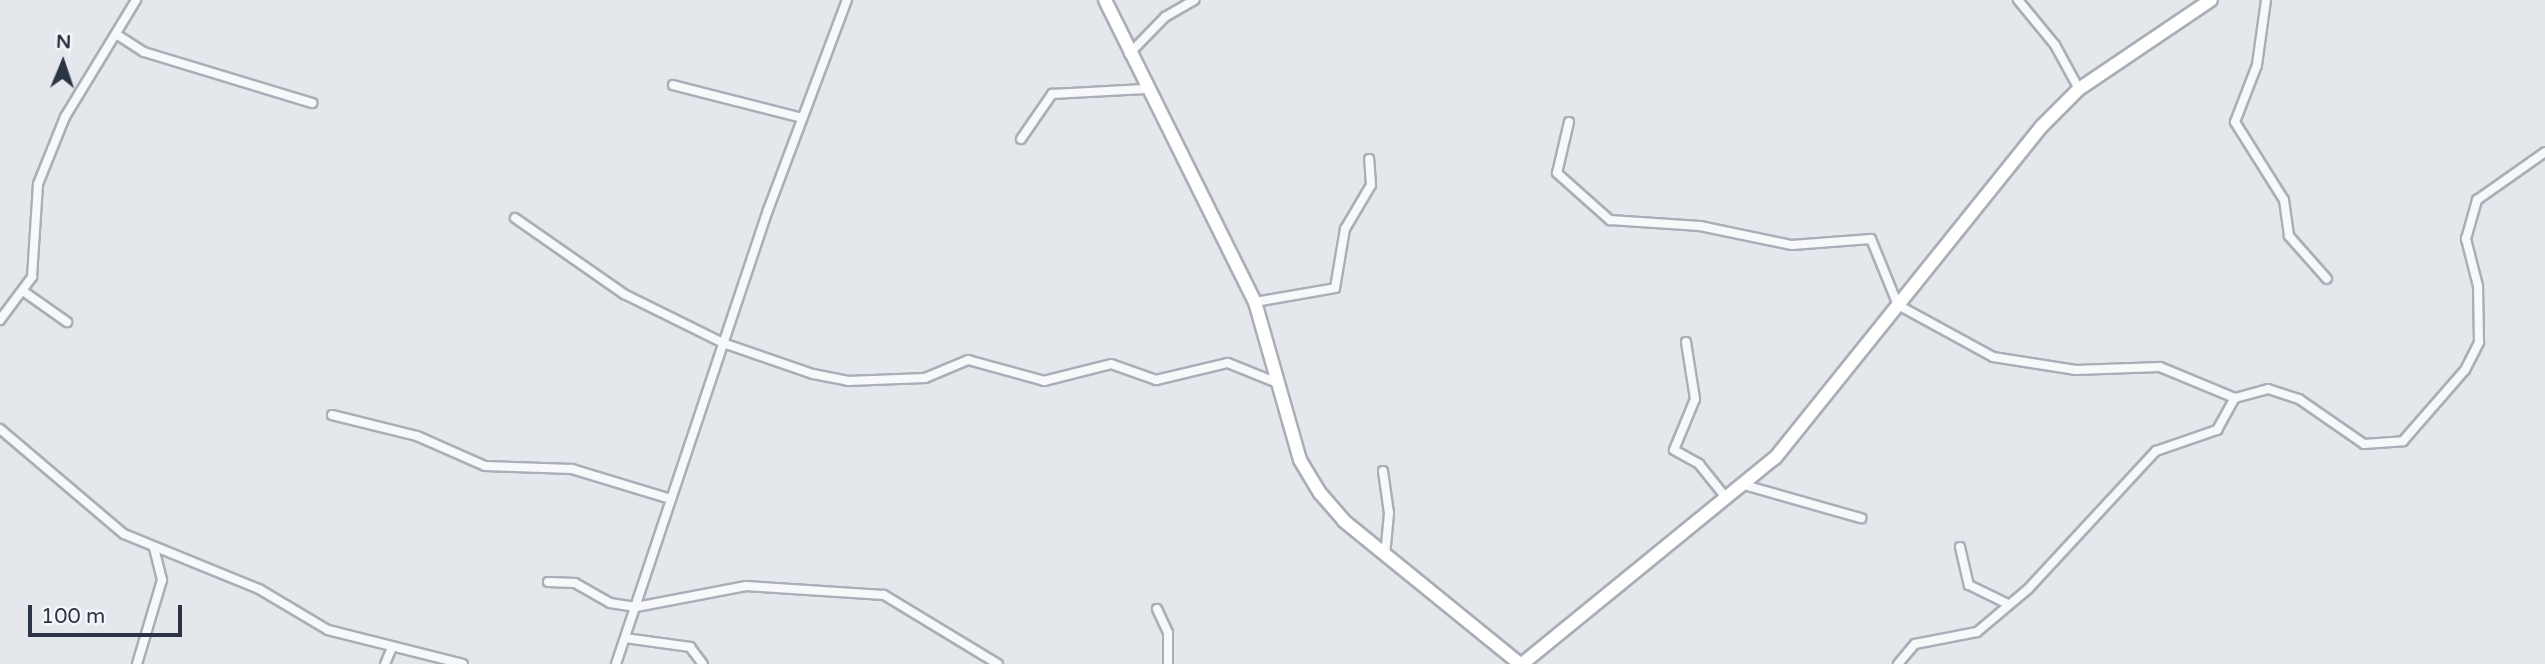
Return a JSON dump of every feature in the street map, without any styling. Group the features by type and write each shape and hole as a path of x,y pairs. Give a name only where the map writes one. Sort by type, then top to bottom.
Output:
{"street":[{"path":"0,320 23,290 35,263 38,184 65,117 136,0"},
{"path":"616,664 723,343 802,118 847,0"},
{"path":"1105,0 1145,89 1188,159 1255,302 1283,386 1300,460 1320,493 1385,556 1521,664 1744,485 1842,382 1898,305 2013,160 2079,89 2211,0"},
{"path":"1129,54 1165,17 1194,0"},
{"path":"2018,0 2055,46 2079,89"},
{"path":"2266,0 2257,65 2235,122 2284,200 2289,236 2327,279"},
{"path":"116,34 144,52 312,103"},
{"path":"673,85 802,118"},
{"path":"1021,139 1052,94 1145,89"},
{"path":"1569,122 1557,173 1610,220 1700,226 1793,245 1871,239 1898,305 1993,357 2076,370 2160,367 2235,398 2268,389 2299,399 2364,444 2403,441 2465,370 2479,342 2479,286 2466,239 2477,201 2545,152"},
{"path":"1255,302 1335,288 1345,229 1371,185 1369,159"},
{"path":"515,218 624,294 723,343 848,381 925,378 968,360 1044,381 1111,364 1173,380 1228,363 1283,386"},
{"path":"23,290 67,322"},
{"path":"1686,342 1695,399 1674,450 1699,464 1727,499"},
{"path":"1898,664 1915,645 1977,632 2008,604 2156,451 2217,430 2235,398"},
{"path":"332,415 417,436 485,466 572,469 671,499"},
{"path":"0,429 124,534 259,589 328,630 391,650 463,664"},
{"path":"1383,471 1390,525 1385,556"},
{"path":"1744,485 1861,518"},
{"path":"137,664 162,580 154,547"},
{"path":"1960,547 1969,585 2008,604"},
{"path":"548,582 575,583 610,603 636,607 746,586 884,595 998,664"},
{"path":"1157,609 1168,633 1168,664"},
{"path":"625,638 690,647 703,664"},
{"path":"386,664 391,650"}]}
